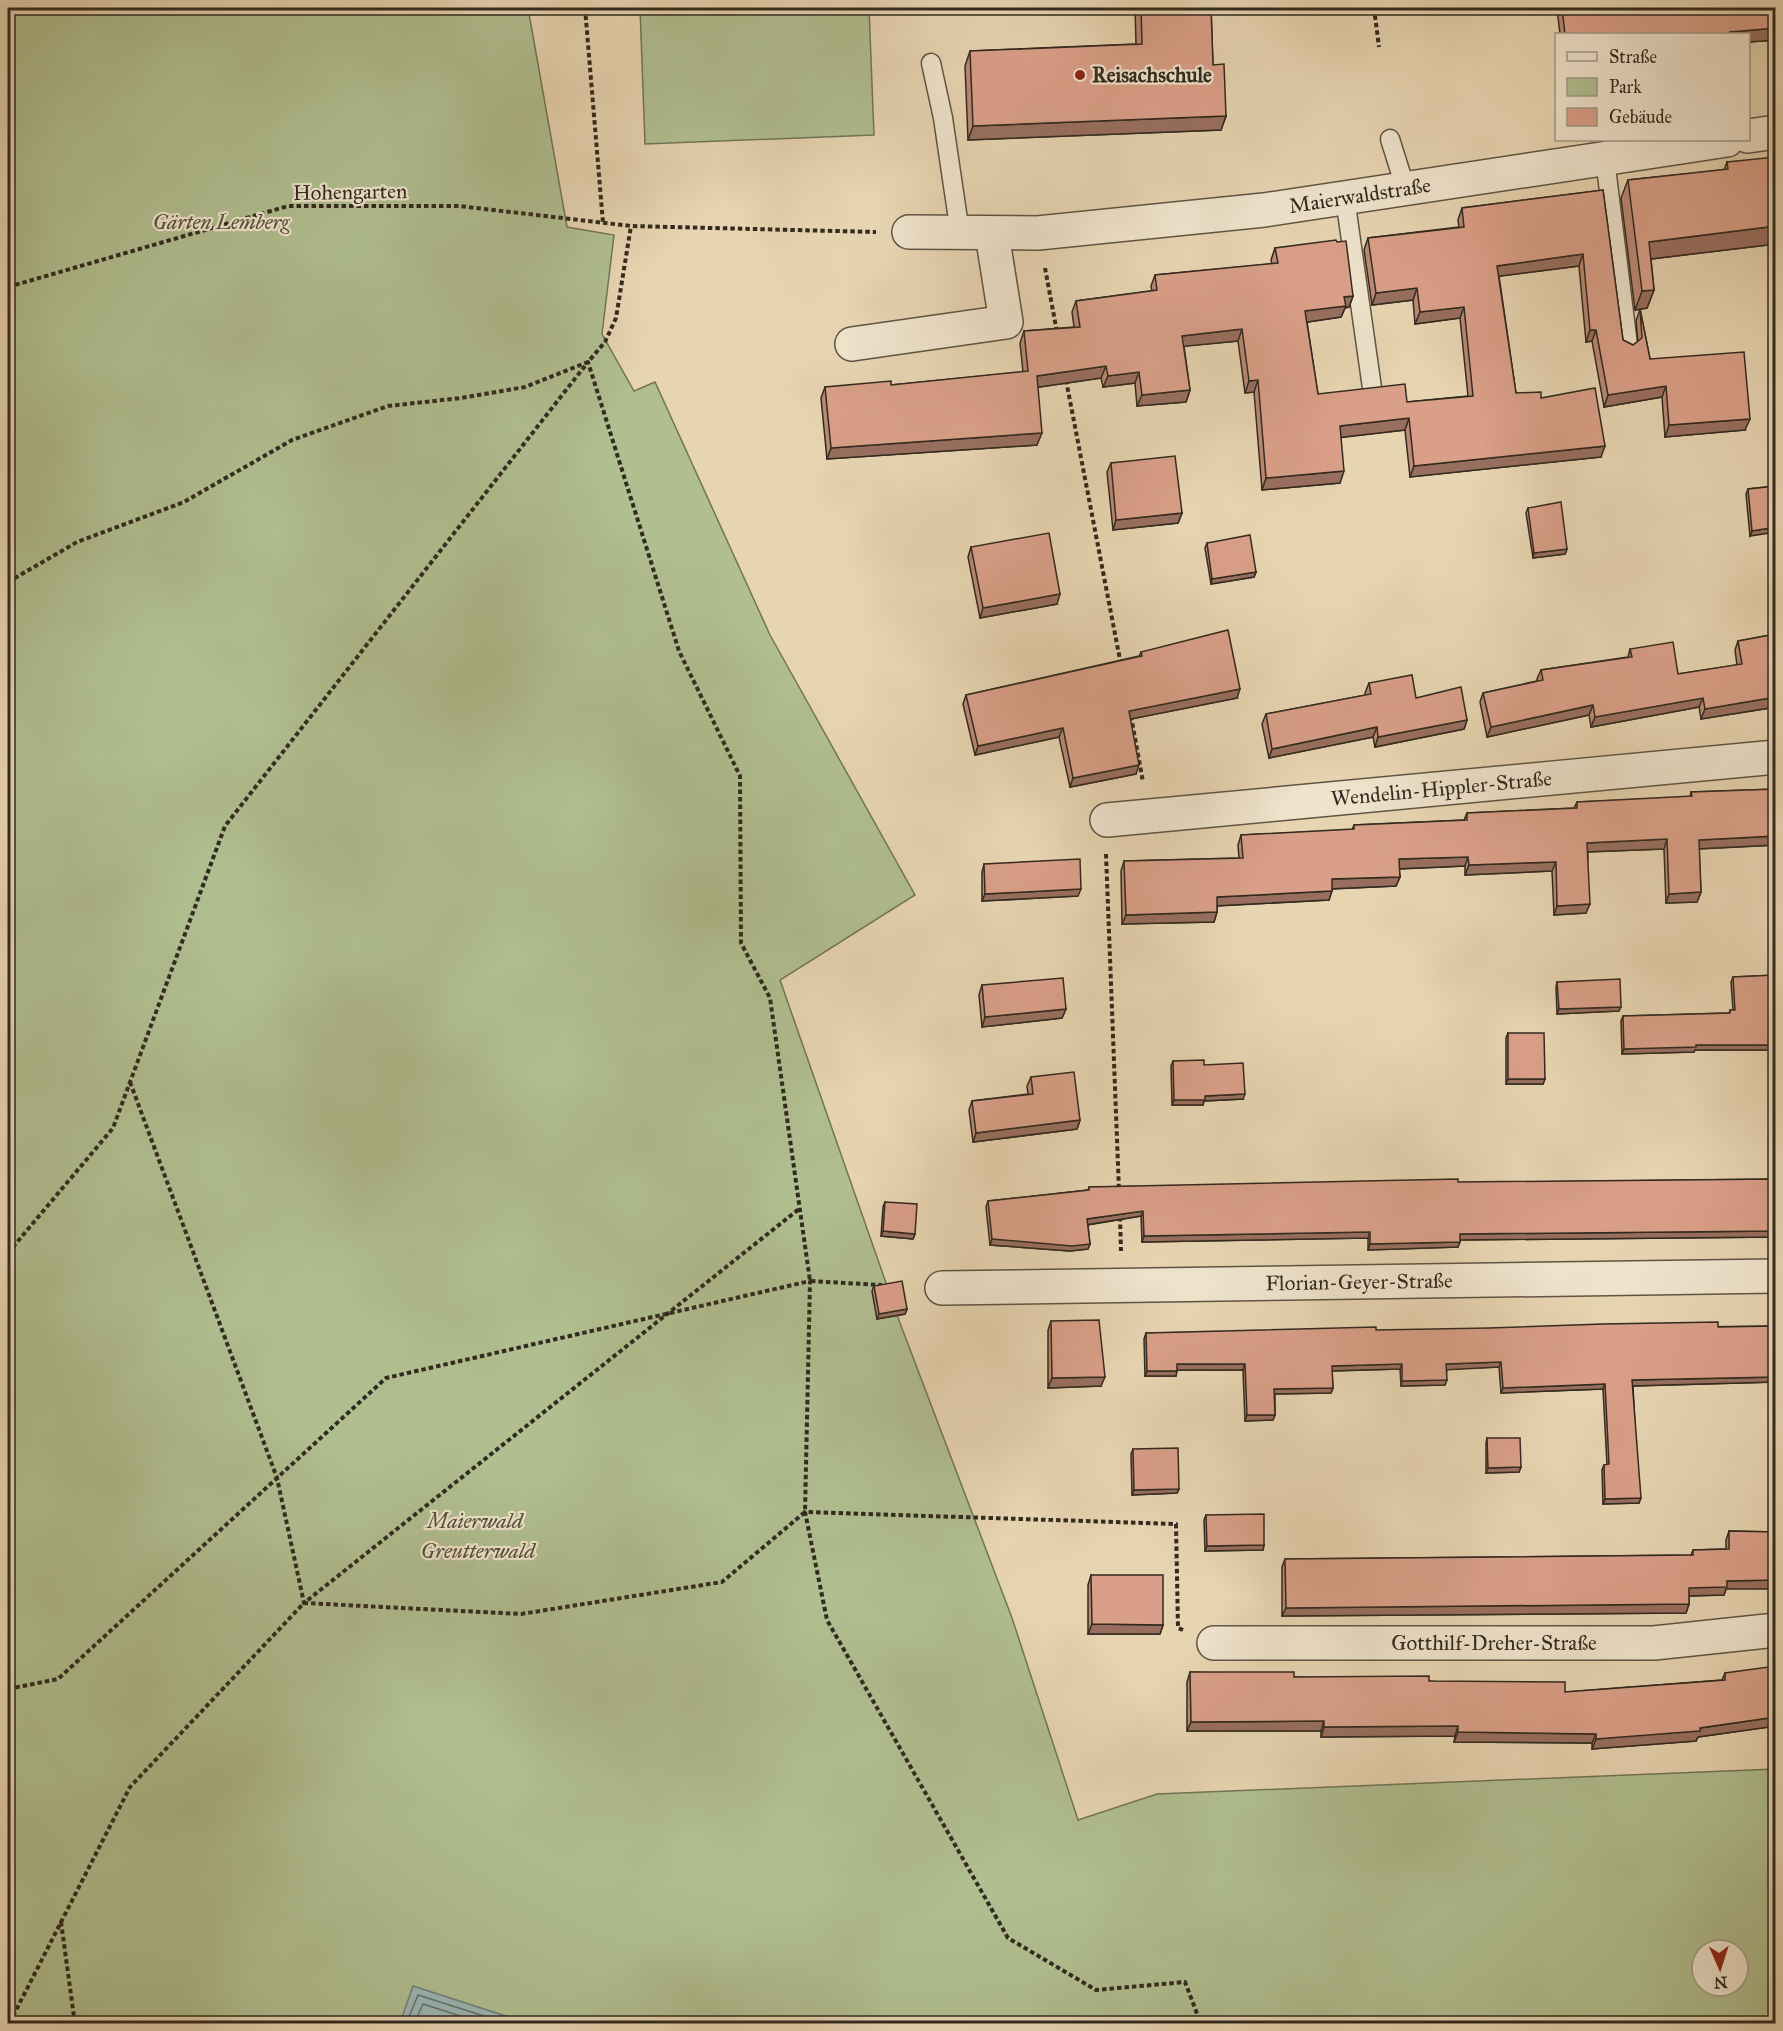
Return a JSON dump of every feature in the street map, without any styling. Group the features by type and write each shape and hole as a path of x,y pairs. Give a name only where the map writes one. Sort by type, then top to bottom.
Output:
{"street":[{"path":"1750,136 1776,132"},
{"name":"Maierwaldstraße","path":"909,232 1038,233 1264,210 1721,141"},
{"path":"852,344 1006,322 976,234"},
{"name":"Wendelin-Hippler-Straße","path":"1107,820 1776,757"},
{"name":"Florian-Geyer-Straße","path":"942,1288 1776,1276"},
{"name":"Gotthilf-Dreher-Straße","path":"1214,1643 1654,1643 1776,1630"}],"lane":[{"path":"931,63 943,118 976,234"},
{"path":"1390,139 1406,190"},
{"path":"1605,159 1628,345"},
{"path":"1345,198 1372,388"}],"path":[{"path":"585,8 603,223"},
{"path":"1374,8 1379,47"},
{"name":"Hohengarten","path":"8,287 288,206 459,206 631,226 909,232"},
{"path":"8,1253 113,1128 225,826 604,342 616,318 631,226"},
{"path":"1038,233 1058,338"},
{"path":"8,582 77,542 184,502 292,440 388,406 461,398 525,387 588,362"},
{"path":"588,362 679,651 740,776 741,943 770,998 810,1281 805,1512 827,1620 1008,1938 1096,1990 1185,1982 1201,2024"},
{"path":"1065,372 1122,671"},
{"path":"1129,705 1138,753"},
{"path":"1107,820 1106,897 1111,955 1119,1203"},
{"path":"130,1082 277,1478 304,1604"},
{"path":"9,2024 130,1787 304,1604 800,1208"},
{"path":"1120,1215 1122,1286"},
{"path":"8,1689 58,1679 386,1378 810,1281 889,1286"},
{"path":"304,1604 521,1614 722,1582 805,1512 1176,1524 1178,1628 1214,1643"},
{"path":"61,1921 75,2024"}],"green space":[{"name":"Maierwald","path":"8,8 528,8 567,227 614,235 602,334 634,391 655,382 770,635 915,895 780,980 900,1323 1012,1618 1078,1820 1157,1794 1775,1769 1775,2023 8,2024"},
{"path":"640,8 869,8 874,135 645,144"}],"water":[{"path":"413,1986 512,2018 521,2023 400,2023"}],"building":[{"path":"1141,8 1211,8 1213,65 1224,64 1226,116 973,126 970,51 1142,44"},
{"path":"1562,8 1776,8 1776,28 1730,33 1565,33"},
{"path":"1776,157 1776,226 1649,242 1654,290 1642,291 1628,180 1728,169 1727,162"},
{"path":"1603,190 1623,340 1633,345 1642,338 1640,309 1650,359 1744,352 1750,419 1669,425 1666,386 1608,395 1596,330 1590,330 1583,254 1497,266 1516,393 1541,392 1541,398 1595,388 1605,446 1414,466 1409,418 1340,426 1344,471 1266,478 1258,380 1249,381 1242,329 1182,336 1190,390 1142,395 1139,372 1108,376 1106,366 1037,376 1042,433 831,448 825,387 891,381 891,385 1028,371 1024,331 1080,327 1076,301 1157,290 1155,275 1278,263 1275,248 1336,240 1337,242 1346,241 1353,296 1344,297 1346,306 1305,311 1318,394 1405,384 1407,402 1473,396 1464,307 1420,312 1417,288 1376,293 1368,238 1464,227 1462,208"},
{"path":"1175,456 1182,513 1116,520 1111,463"},
{"path":"1776,486 1776,527 1752,531 1748,489"},
{"path":"1561,502 1567,549 1534,553 1528,508"},
{"path":"1049,533 1060,594 983,608 971,547"},
{"path":"1250,535 1256,572 1212,579 1207,543"},
{"path":"1228,630 1240,689 1129,711 1139,765 1073,778 1063,728 978,746 966,695 1142,656 1141,652"},
{"path":"1776,634 1776,697 1705,709 1703,698 1595,717 1593,705 1491,727 1483,693 1543,680 1541,670 1632,657 1630,649 1673,642 1678,674 1742,664 1738,641"},
{"path":"1412,675 1416,698 1461,687 1467,720 1378,737 1377,727 1272,749 1266,714 1371,694 1369,683"},
{"path":"1776,789 1776,836 1699,840 1701,892 1669,894 1667,839 1587,843 1590,904 1557,906 1556,862 1469,865 1468,857 1399,859 1400,877 1332,879 1332,891 1217,897 1217,912 1126,915 1124,861 1243,858 1241,835 1354,829 1354,825 1467,820 1467,813 1577,808 1577,802 1692,796 1691,792"},
{"path":"1080,859 1081,889 985,894 984,864"},
{"path":"1776,975 1774,1045 1696,1045 1696,1047 1624,1049 1623,1016 1730,1013 1730,1010 1735,1010 1733,977"},
{"path":"1063,978 1066,1009 985,1017 982,985"},
{"path":"1620,979 1621,1007 1559,1009 1557,982"},
{"path":"1508,1033 1544,1033 1545,1079 1508,1079"},
{"path":"1204,1060 1204,1065 1243,1063 1245,1094 1205,1096 1205,1100 1174,1100 1173,1061"},
{"path":"1074,1072 1080,1120 976,1133 972,1101 1033,1094 1031,1077"},
{"path":"1458,1179 1458,1182 1776,1179 1776,1231 1460,1234 1460,1242 1370,1244 1370,1232 1144,1236 1143,1211 1087,1219 1090,1244 1072,1246 992,1239 988,1201 1089,1190 1089,1187"},
{"path":"885,1202 917,1204 915,1234 883,1231"},
{"path":"902,1281 907,1309 879,1314 874,1286"},
{"path":"1099,1320 1105,1377 1052,1378 1051,1321"},
{"path":"1718,1322 1718,1327 1776,1326 1776,1377 1632,1380 1641,1498 1605,1499 1604,1465 1609,1464 1605,1384 1503,1388 1501,1362 1446,1364 1447,1380 1402,1381 1402,1364 1332,1366 1333,1388 1274,1389 1275,1415 1247,1415 1245,1364 1177,1364 1177,1371 1147,1371 1146,1333"},
{"path":"1487,1438 1520,1438 1521,1467 1488,1468"},
{"path":"1178,1448 1179,1489 1134,1490 1133,1449"},
{"path":"1264,1514 1264,1545 1207,1546 1206,1515"},
{"path":"1729,1531 1776,1532 1776,1580 1727,1581 1727,1587 1689,1588 1689,1604 1286,1608 1285,1559 1693,1555 1693,1550 1729,1549"},
{"path":"1091,1575 1163,1575 1163,1625 1092,1624"},
{"path":"1776,1666 1776,1717 1700,1728 1700,1731 1596,1739 1596,1734 1458,1732 1458,1726 1324,1727 1324,1721 1191,1722 1190,1672 1294,1672 1294,1677 1429,1676 1429,1681 1565,1682 1565,1692 1725,1680 1725,1673"}],"place":[{"name":"Reisachschule","path":"1080,75"}],"park label":[{"name":"Gärten Lemberg","path":"221,222"},
{"name":"Greutterwald","path":"478,1551"}]}
